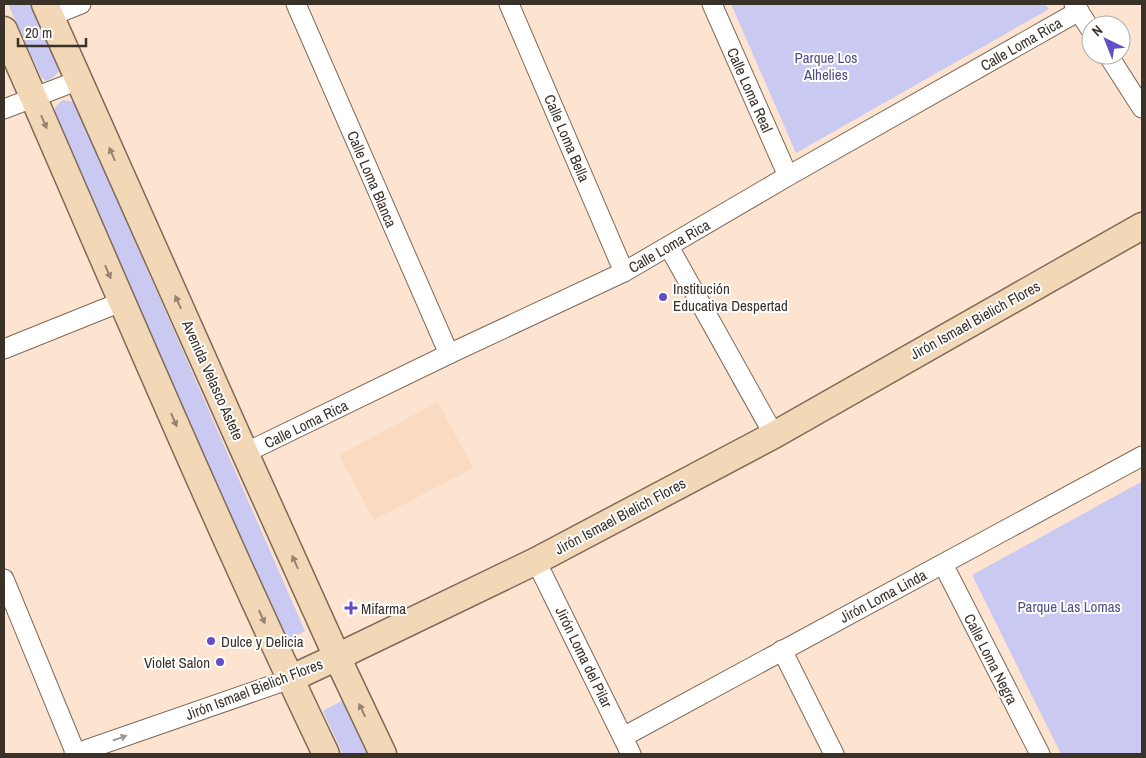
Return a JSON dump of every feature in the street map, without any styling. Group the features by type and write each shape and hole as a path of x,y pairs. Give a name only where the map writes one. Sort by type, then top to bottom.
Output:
{"main road":[{"name":"Avenida Velasco Astete","path":"48,10 337,657 383,754"},
{"path":"4,30 121,302 290,679 326,754"},
{"name":"Jirón Ismael Bielich Flores","path":"290,679 536,561 774,435 1142,226"}],"street":[{"path":"48,10 81,4"},
{"name":"Calle Loma Blanca","path":"296,4 449,354"},
{"name":"Calle Loma Bella","path":"509,4 624,272"},
{"name":"Calle Loma Real","path":"712,4 788,176"},
{"name":"Calle Loma Rica","path":"246,453 449,354 624,272 1076,7"},
{"path":"1114,65 1142,108"},
{"path":"4,109 79,80"},
{"path":"669,247 774,435"},
{"path":"4,349 121,302"},
{"name":"Jirón Loma Linda","path":"627,746 782,650 1142,456"},
{"name":"Jirón Loma del Pilar","path":"536,561 627,746"},
{"name":"Calle Loma Negra","path":"943,564 1040,754"},
{"path":"4,579 75,754"},
{"path":"782,650 834,754"},
{"name":"Jirón Ismael Bielich Flores","path":"75,754 290,679"}],"shaded area":[{"path":"438,402 473,468 374,520 339,455"}],"green space":[{"path":"8,4 31,4 59,70 55,76 46,81 41,77"},
{"name":"Parque Los Alhelies","path":"731,4 1045,4 1049,9 796,153"},
{"path":"63,100 74,102 305,631 286,641 52,117 56,106"},
{"name":"Parque Las Lomas","path":"1141,482 1142,754 1061,754 972,575"},
{"path":"343,700 369,754 343,754 323,711"}],"place":[{"name":"Institución Educativa Despertad","path":"663,297"},
{"name":"Mifarma","path":"351,608"},
{"name":"Dulce y Delicia","path":"211,641"},
{"name":"Violet Salon","path":"220,662"}]}
